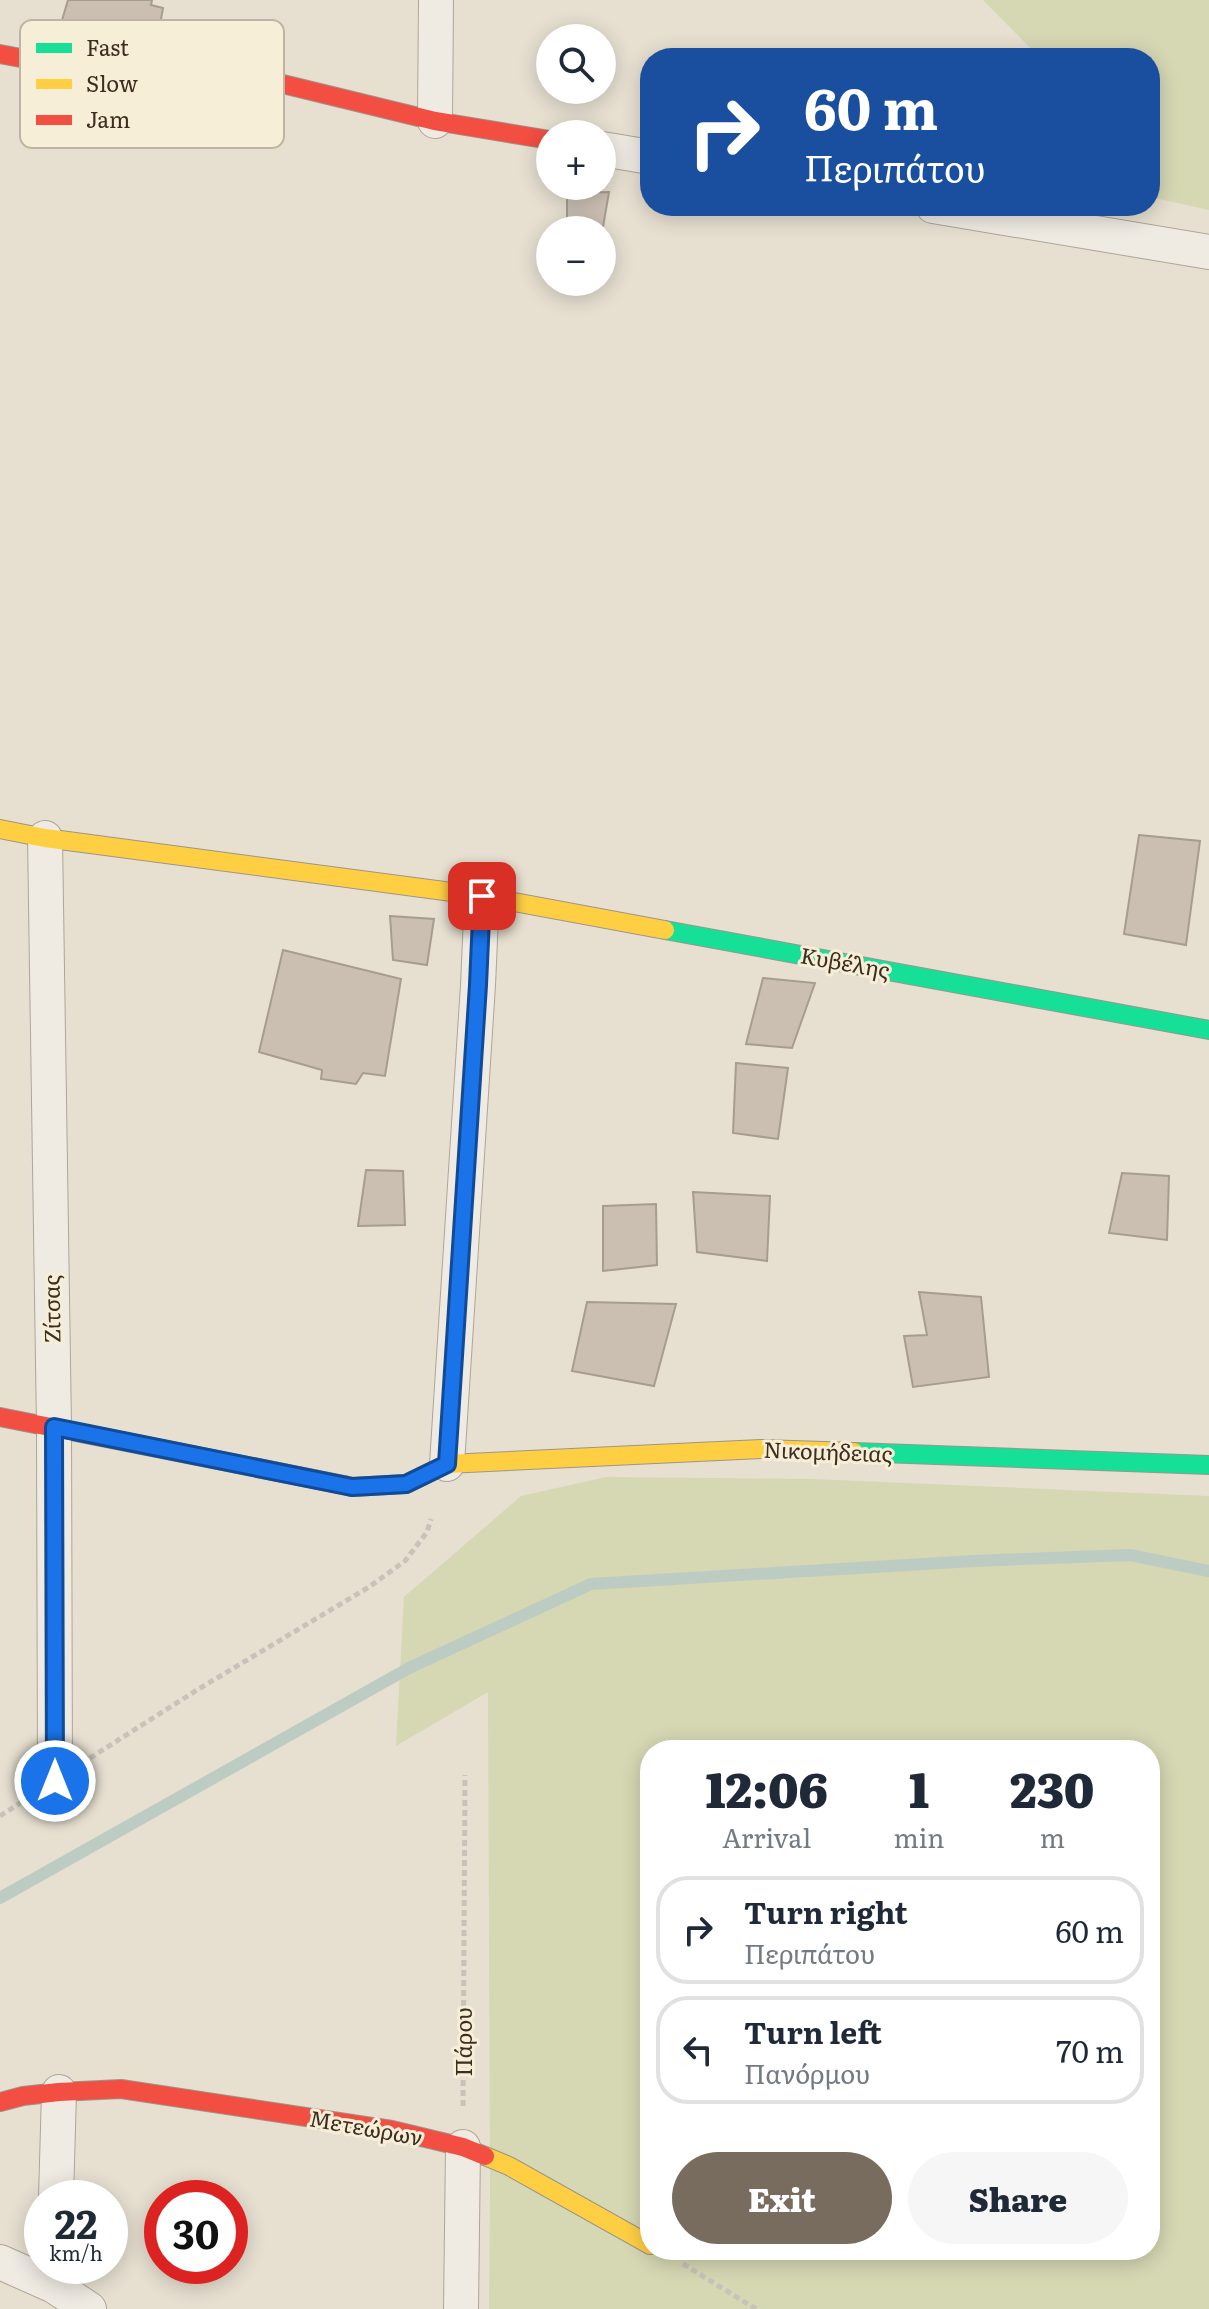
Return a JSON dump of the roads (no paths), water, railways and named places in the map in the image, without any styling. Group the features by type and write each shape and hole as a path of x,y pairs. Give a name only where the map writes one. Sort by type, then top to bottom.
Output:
{"street":[{"path":"435,121 436,0"},
{"path":"0,54 20,58"},
{"path":"284,84 435,121 536,138"},
{"path":"616,151 640,155"},
{"path":"993,216 1209,252"},
{"name":"Κυβέλης","path":"0,829 45,838 482,896 1209,1030"},
{"name":"Ζίτσας","path":"45,838 54,1427 55,1781"},
{"path":"0,1417 352,1487 406,1484 447,1464 482,896"},
{"name":"Νικομήδειας","path":"447,1464 761,1449 1209,1465"},
{"name":"Μετεώρων","path":"0,2102 59,2092 121,2089 392,2130 463,2147 509,2166 640,2239"},
{"path":"57,2180 59,2092"},
{"path":"461,2309 463,2147"},
{"path":"0,2262 54,2287 89,2309"}],"waterway":[{"path":"0,1898 409,1668 591,1584 973,1561 1130,1555 1209,1571"}]}
